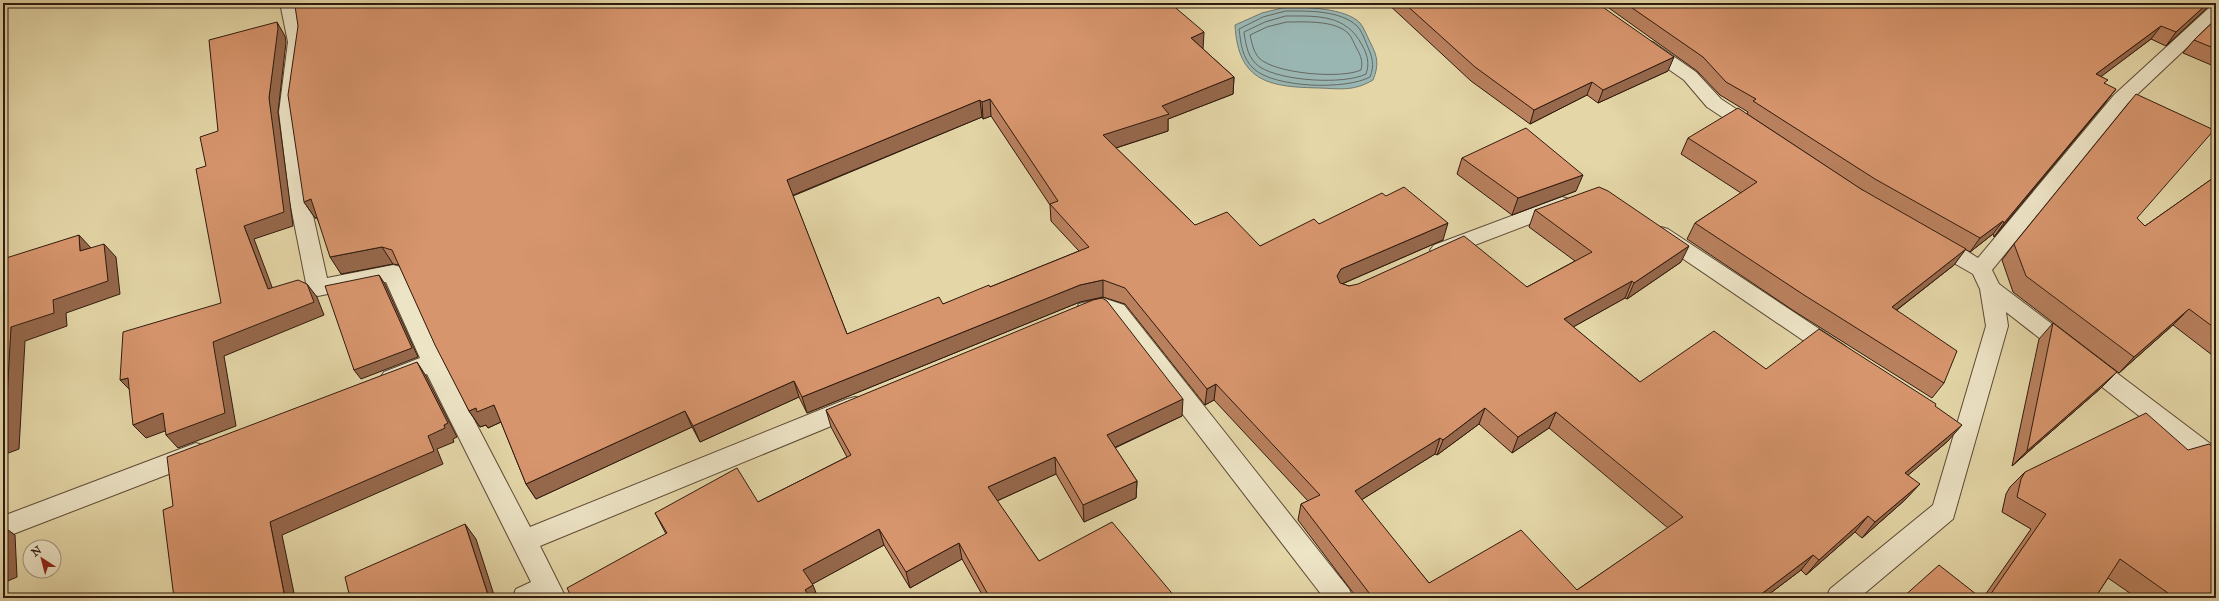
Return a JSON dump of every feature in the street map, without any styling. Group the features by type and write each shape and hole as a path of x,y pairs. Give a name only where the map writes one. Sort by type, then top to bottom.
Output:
{"street":[{"path":"289,3 297,42 288,112 300,202 318,288 393,273 434,362 525,542 542,594"},
{"path":"1986,279 2121,99 2216,11"},
{"path":"1635,37 1690,76 1714,103 1767,138"},
{"path":"1426,256 1578,198"},
{"path":"1643,221 1785,318 1852,361"},
{"path":"1920,234 1986,279 2216,462"},
{"path":"1839,598 1944,511 1997,326 1986,279"},
{"path":"1067,318 1103,306 1116,311 1340,598"},
{"path":"374,385 434,362"},
{"path":"525,542 877,397"},
{"path":"1946,421 1966,434"},
{"path":"3,527 218,444"}],"water":[{"path":"1286,7 1304,7 1335,11 1354,18 1360,23 1373,47 1377,61 1373,80 1354,88 1335,89 1286,86 1272,83 1260,78 1250,70 1243,59 1238,44 1235,25 1262,13"}],"building":[{"path":"307,3 1170,3 1204,32 1191,38 1234,77 1162,106 1169,114 1103,135 1195,225 1227,212 1260,246 1314,219 1319,224 1382,193 1386,196 1404,187 1448,223 1341,269 1337,276 1340,283 1349,286 1358,284 1464,236 1527,287 1592,252 1535,210 1599,187 1608,191 1689,246 1634,283 1632,281 1564,319 1640,382 1714,331 1766,369 1819,329 1936,404 1935,406 1962,425 1905,473 1920,484 1875,522 1868,516 1819,560 1813,555 1756,598 1373,598 1301,504 1320,495 1216,384 1207,389 1125,288 1103,280 1080,285 802,397 794,381 693,426 685,411 526,484 494,405 477,412 476,408 469,411 435,345 392,250 382,247 330,257 311,199 304,202 288,95 298,26 295,6","holes":["990,99 1058,201 1050,204 1089,247 990,287 989,285 943,304 939,297 847,334 787,180 980,100 982,102","1485,408 1518,437 1556,412 1683,517 1577,590 1521,530 1429,583 1355,491 1440,438 1443,440"]},
{"path":"1404,3 1597,3 1674,57 1603,90 1592,82 1534,110 1475,67"},
{"path":"1625,3 2030,3 2038,7 2040,3 2208,3 2176,32 2161,26 2096,74 2108,80 2104,83 2116,89 2004,223 2003,221 1980,238 1875,179 1753,101 1756,99 1726,82 1703,57"},
{"path":"2216,19 2216,49 2194,40"},
{"path":"277,22 278,28 269,98 284,212 244,226 268,289 298,280 307,284 314,302 213,342 225,413 166,435 163,413 133,425 128,378 120,380 123,332 221,303 196,169 206,166 200,137 218,131 209,40"},
{"path":"2136,94 2214,130 2137,218 2145,226 2216,176 2216,329 2189,309 2134,357 2026,276 2014,244"},
{"path":"1738,108 1861,189 1966,249 1892,307 1957,351 1944,383 1804,295 1695,223 1757,182 1688,138"},
{"path":"1526,128 1583,175 1518,198 1462,158"},
{"path":"79,235 80,251 104,244 108,281 53,300 54,313 11,327 5,436 3,437 3,259"},
{"path":"379,275 412,348 354,370 325,286"},
{"path":"1102,298 1107,301 1183,399 1107,435 1137,481 1083,505 1055,457 988,487 1039,561 1112,522 1176,598 990,598 959,543 906,572 879,529 803,570 813,585 805,590 811,598 572,598 567,588 667,533 655,513 737,468 758,502 851,455 826,410 1093,300"},
{"path":"2053,323 2117,372 2027,451"},
{"path":"417,362 448,423 444,425 445,428 428,436 434,451 270,522 285,598 233,598 232,595 225,598 174,598 163,510 173,506 167,457"},
{"path":"2146,413 2188,450 2209,444 2216,449 2216,598 2175,598 2120,559 2095,598 1988,598 2046,514 2017,497 2021,479 2025,472"},
{"path":"465,524 489,598 350,598 345,577"},
{"path":"3,527 6,569 3,570"},
{"path":"1939,565 1981,598 1902,598"},
{"path":"1885,594 1891,598 1880,598"}]}
